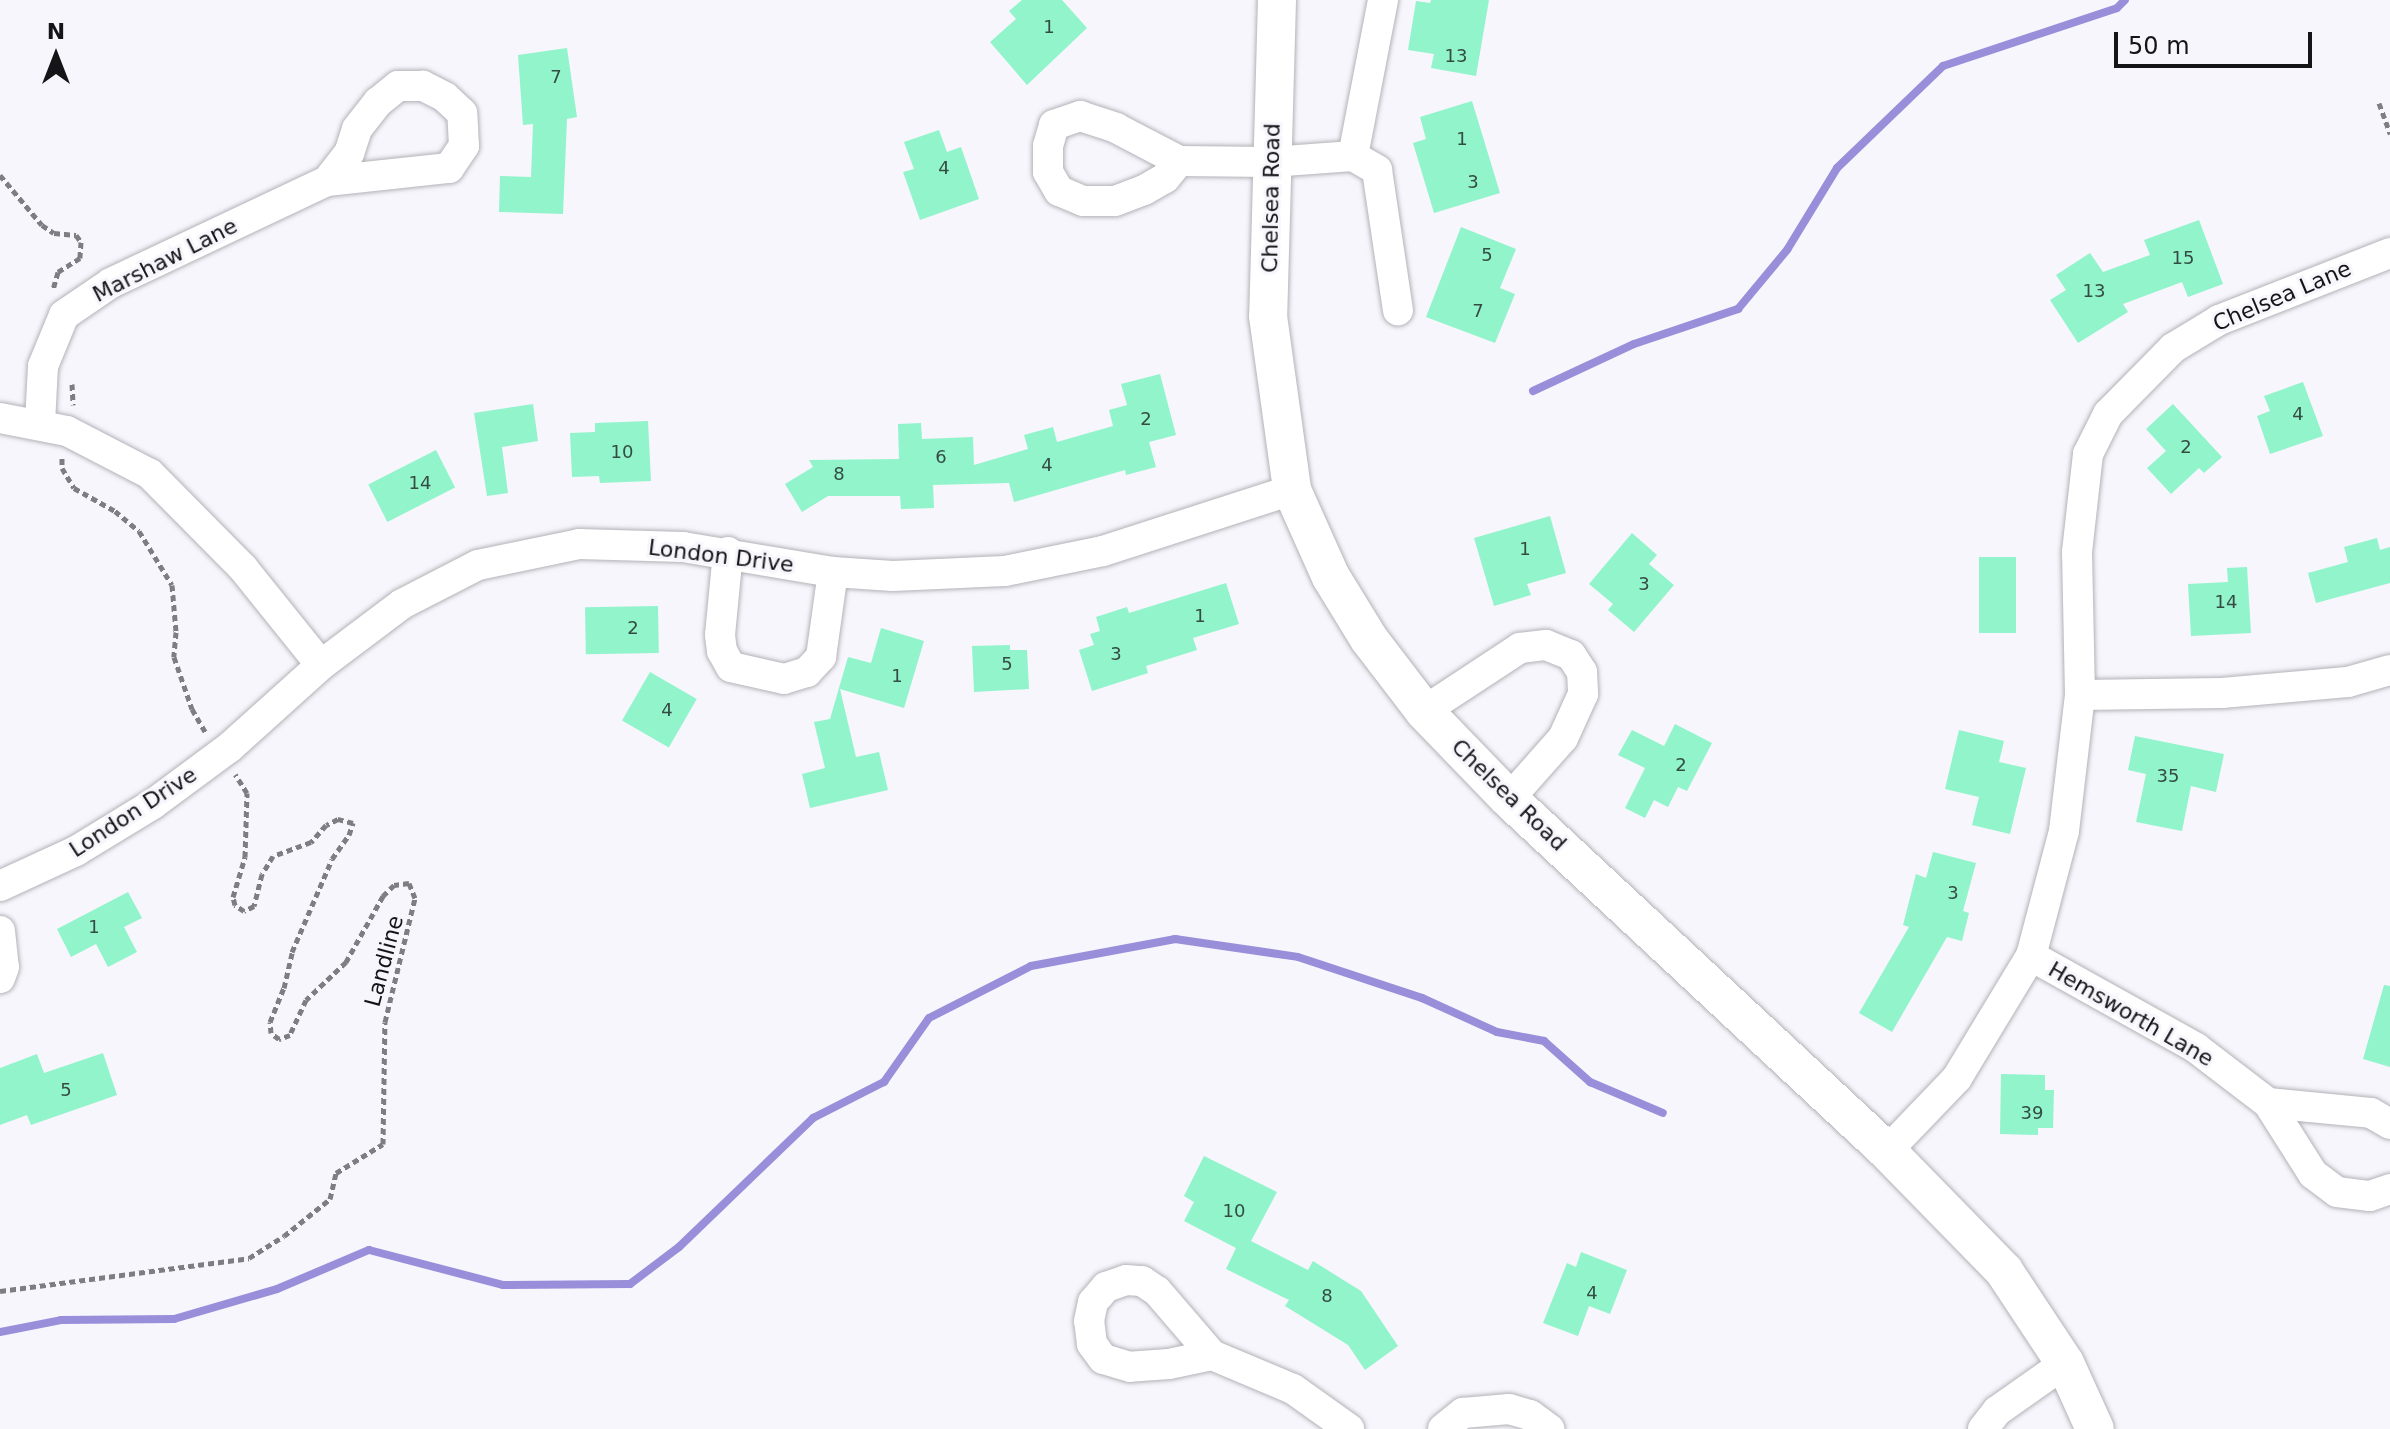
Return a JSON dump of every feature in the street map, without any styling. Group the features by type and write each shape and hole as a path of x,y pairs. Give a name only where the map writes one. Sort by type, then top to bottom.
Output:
{"street":[{"name":"Chelsea Road","path":"1277,0 1268,316 1292,490 1331,577 1369,639 1424,711 1509,799 1887,1151 2004,1271 2065,1363 2095,1429"},
{"path":"1353,156 1383,0"},
{"path":"1179,161 1271,162 1353,156 1377,170 1398,310"},
{"name":"Marshaw Lane","path":"40,423 43,366 64,315 111,283 327,181"},
{"name":"Chelsea Lane","path":"1887,1151 1957,1078 2031,956 2064,831 2080,695 2077,552 2088,454 2108,414 2173,348 2219,320 2390,253"},
{"path":"0,418 40,423 67,431 150,474 243,568 321,665"},
{"name":"London Drive","path":"0,886 76,851 153,804 230,747 321,665 402,604 478,565 579,544 683,547 728,552 833,572 893,576 1005,571 1103,551 1292,490"},
{"path":"728,552 720,635 722,651 731,667 784,679 807,672 821,657 833,572"},
{"path":"1424,711 1520,648 1546,645 1571,655 1582,672 1583,694 1563,738 1509,799"},
{"path":"2080,695 2222,693 2348,682 2390,670"},
{"path":"0,931 4,967 0,978"},
{"name":"Hemsworth Lane","path":"2031,956 2196,1048 2268,1103 2313,1174 2337,1192 2370,1196 2390,1189"},
{"path":"2268,1103 2371,1113 2390,1124"},
{"path":"1212,1355 1293,1389 1349,1429"},
{"path":"1983,1429 1997,1411 2065,1363"},
{"path":"1443,1429 1463,1413 1509,1409 1530,1415 1549,1429"}],"path":[{"path":"2379,103 2390,134"},
{"path":"0,175 42,225 54,233 76,235 81,242 80,258 58,272 52,293"},
{"path":"63,445 62,468 74,488 115,511 139,531 172,585 176,632 174,657 192,709 212,743"},
{"name":"Landline","path":"0,1291 249,1258 330,1199 336,1173 383,1144 385,1022 415,898 409,883 394,885 383,896 346,962 306,1000 290,1035 279,1039 271,1033 270,1022 284,988 292,952 332,859 349,835 353,823 338,819 326,825 311,842 273,856 262,874 254,906 244,911 235,905 233,897 245,857 247,793 227,762"}],"building":[{"path":"1022,0 1062,0 1087,28 1027,85 990,42 1016,19 1009,11"},
{"path":"1431,0 1489,0 1476,76 1431,68 1434,54 1408,50 1416,1 1430,3"},
{"path":"567,48 577,117 567,119 563,214 499,212 500,176 531,177 533,124 523,125 518,55"},
{"path":"1472,101 1500,193 1434,213 1413,143 1426,139 1420,117"},
{"path":"939,130 947,152 961,147 979,199 920,220 903,172 914,169 904,142"},
{"path":"2199,220 2223,284 2188,297 2182,282 2123,304 2128,312 2078,343 2050,300 2066,290 2056,275 2090,253 2103,272 2150,255 2144,240"},
{"path":"1461,227 1516,249 1500,288 1515,294 1495,343 1426,317"},
{"path":"1160,374 1176,435 1149,442 1156,467 1126,475 1125,470 1014,502 1009,483 933,485 934,508 901,509 900,496 828,496 802,512 785,484 813,467 809,460 899,459 898,424 921,423 922,439 973,437 974,465 1028,449 1024,435 1053,427 1057,442 1113,426 1109,410 1127,405 1121,384"},
{"path":"2303,382 2323,436 2270,454 2257,416 2270,411 2264,396"},
{"path":"533,404 538,441 502,447 508,493 487,496 474,413"},
{"path":"2173,404 2222,457 2204,473 2199,468 2171,494 2147,468 2166,451 2146,429"},
{"path":"648,421 651,481 600,483 599,476 572,477 570,433 595,432 595,423"},
{"path":"436,450 455,487 387,522 368,485"},
{"path":"1550,516 1566,573 1527,584 1531,595 1494,606 1474,538"},
{"path":"1632,533 1657,555 1649,564 1674,585 1634,632 1608,610 1613,604 1589,584"},
{"path":"2377,538 2380,550 2390,547 2390,583 2316,603 2308,573 2348,562 2344,547"},
{"path":"1979,557 2016,557 2016,633 1979,633"},
{"path":"2247,567 2251,633 2191,636 2188,584 2228,582 2227,568"},
{"path":"1226,583 1239,624 1193,638 1197,650 1146,666 1148,673 1092,691 1079,650 1094,645 1090,634 1100,631 1096,617 1127,607 1129,613"},
{"path":"658,606 659,653 586,654 585,607"},
{"path":"881,628 924,641 904,708 840,689 856,757 879,752 888,790 810,808 802,774 825,768 814,722 830,719 848,657 871,663"},
{"path":"1010,645 1010,650 1027,650 1029,689 974,692 972,646"},
{"path":"650,672 697,699 669,747 622,720"},
{"path":"1675,724 1712,743 1687,791 1678,787 1668,807 1654,800 1645,818 1625,808 1645,768 1618,755 1632,730 1664,746"},
{"path":"1959,730 2004,741 1999,762 2026,768 2010,834 1972,825 1979,797 1945,789"},
{"path":"2135,736 2224,754 2216,792 2191,786 2182,831 2136,822 2146,774 2128,770"},
{"path":"1933,852 1976,863 1963,911 1969,913 1962,941 1947,937 1892,1032 1859,1013 1909,927 1903,925 1916,874 1926,878"},
{"path":"128,892 142,918 124,927 137,952 108,967 96,944 71,957 57,929"},
{"path":"2384,985 2390,986 2390,1067 2363,1059"},
{"path":"103,1053 117,1095 31,1125 27,1115 0,1125 0,1068 37,1054 44,1073"},
{"path":"2001,1074 2045,1075 2045,1090 2054,1090 2053,1128 2038,1128 2038,1135 2000,1134"},
{"path":"1204,1156 1277,1192 1251,1241 1308,1270 1313,1261 1361,1291 1398,1346 1365,1370 1348,1345 1285,1306 1289,1300 1226,1269 1236,1248 1184,1221 1194,1202 1184,1196"},
{"path":"1581,1252 1627,1270 1610,1314 1589,1306 1578,1336 1543,1323 1567,1263 1576,1267"}],"waterway":[{"path":"1533,391 1634,344 1738,309 1787,250 1837,168 1943,66 2117,8 2125,0"},
{"path":"0,1332 61,1320 174,1319 277,1289 369,1250 503,1285 630,1284 679,1247 813,1118 884,1082 929,1018 1031,966 1175,939 1298,957 1422,998 1497,1032 1544,1041 1590,1082 1663,1113"}]}
